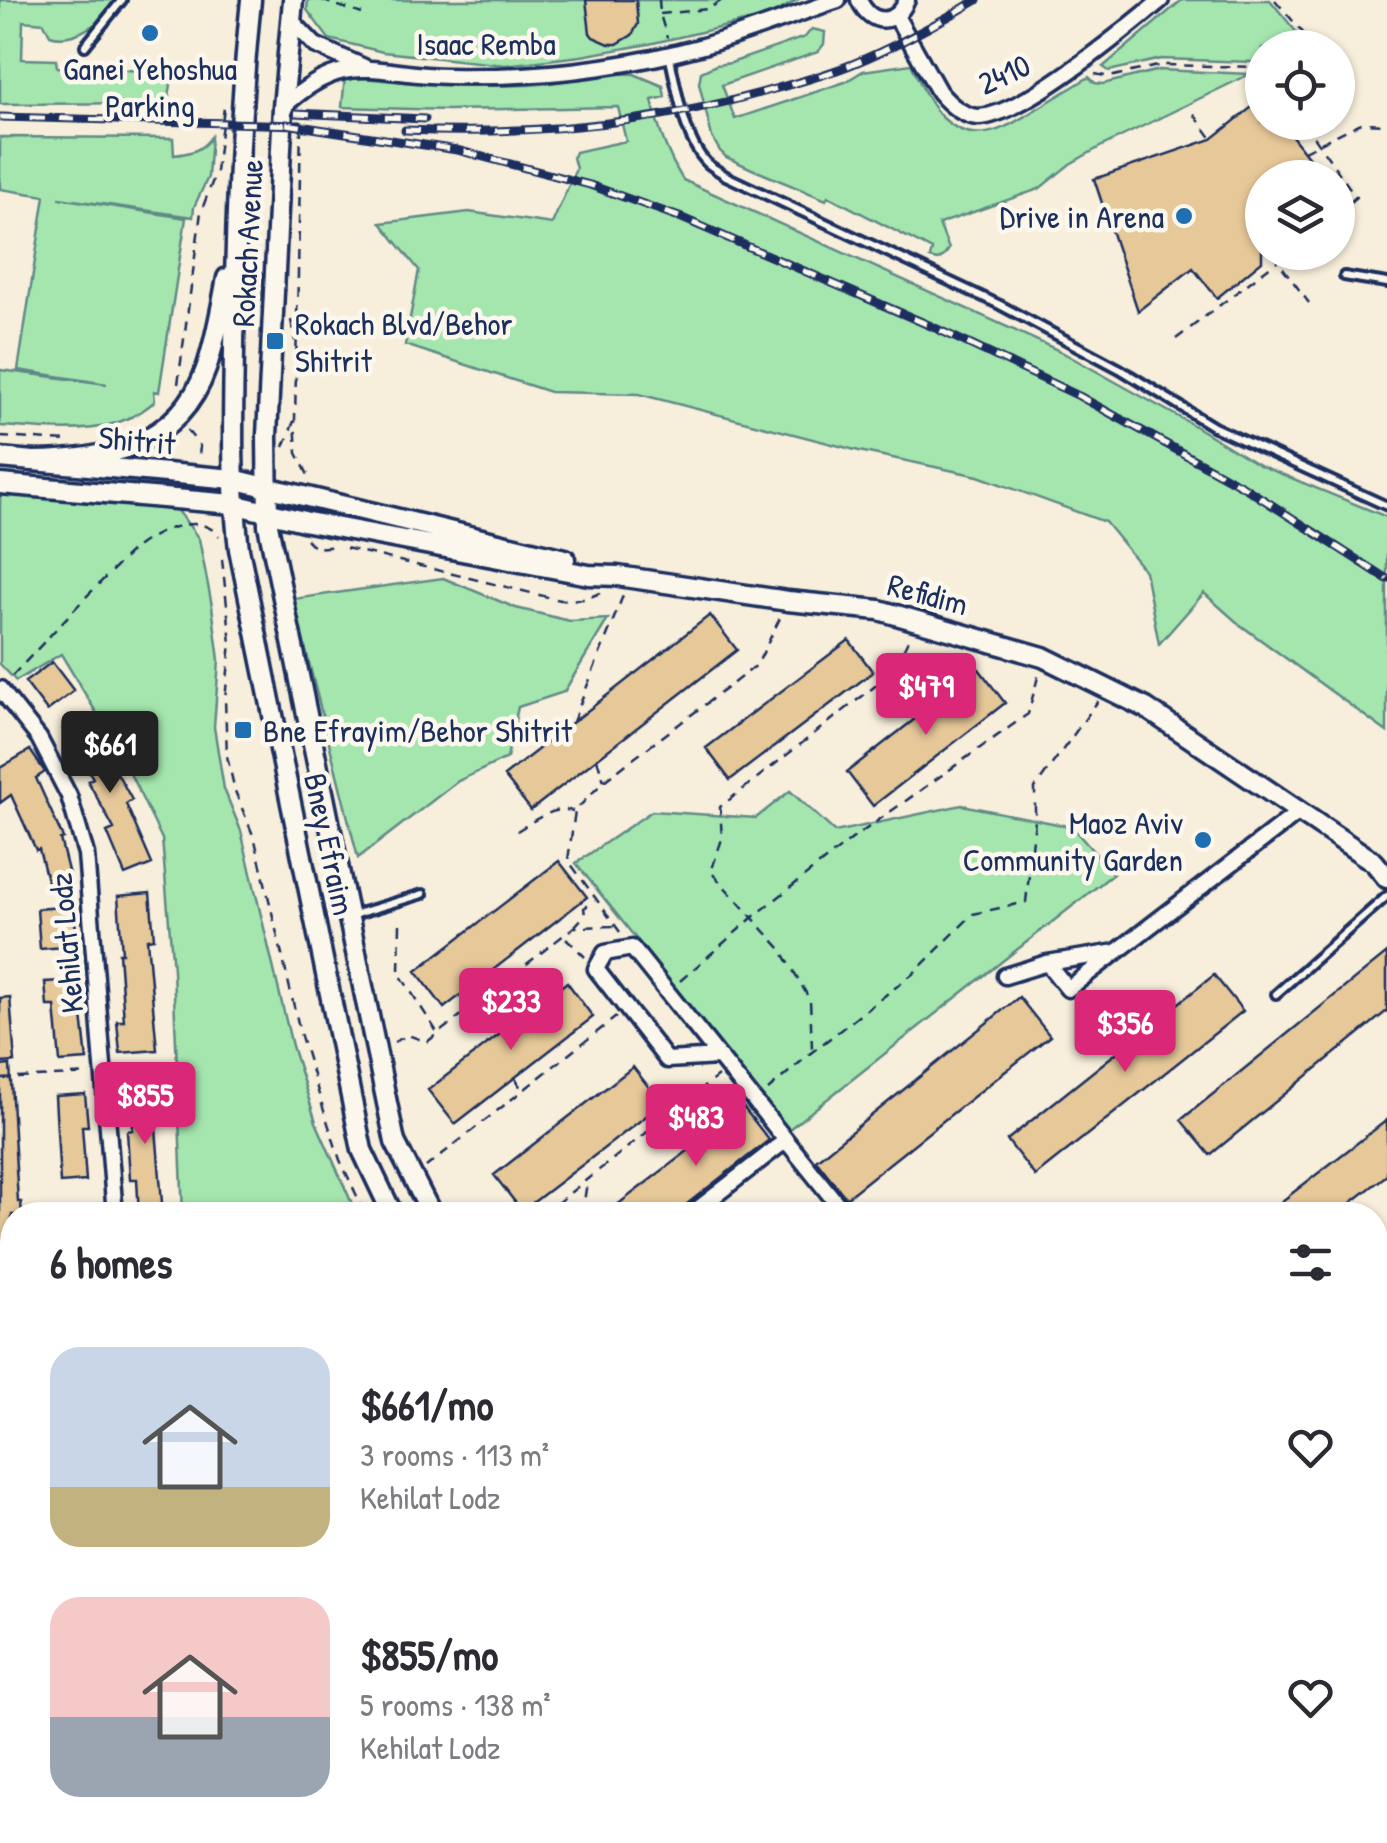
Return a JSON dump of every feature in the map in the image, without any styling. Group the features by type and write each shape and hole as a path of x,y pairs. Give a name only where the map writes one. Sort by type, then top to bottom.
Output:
{"main road":[{"name":"Rokach Avenue","path":"233,479 235,243 251,0"},
{"name":"Rokach Avenue","path":"268,489 267,436 293,0"},
{"path":"32,460 68,461 117,452 154,434 176,416 206,370 235,243"},
{"name":"Shitrit","path":"0,458 233,479 268,489"},
{"name":"Bney Efraim","path":"233,479 238,549 362,1150 388,1202"},
{"name":"Shitrit","path":"0,484 234,504 268,512"},
{"name":"Refidim","path":"268,489 594,566 616,584"},
{"name":"Bney Efraim","path":"268,489 272,548 376,1052 396,1142 425,1202"},
{"name":"Refidim","path":"268,512 589,575 616,584 879,610 1043,657 1162,719 1374,862 1387,878"}],"street":[{"name":"Isaac Remba","path":"284,107 301,90 334,72 364,68 436,76 514,76 622,64 668,47 705,45 838,0"},
{"path":"858,0 865,12 877,19 896,16 907,0"},
{"name":"2410","path":"896,16 948,104 976,117 1010,106 1084,62 1160,0"},
{"name":"Isaac Remba","path":"291,20 315,44 364,68"},
{"name":"Kehilat Lodz","path":"5,683 69,796 86,854 113,1202"},
{"path":"1047,964 1068,988 1299,812"},
{"path":"723,1062 667,1060 596,969 604,953 632,948 835,1202"},
{"path":"1005,976 1116,952"},
{"path":"707,1202 785,1141"}],"lane":[{"path":"85,46 122,0"},
{"path":"668,47 689,131 707,164 1000,305 1120,369 1214,427 1387,506"},
{"path":"1344,276 1387,283"},
{"path":"348,916 424,894"},
{"path":"1276,994 1387,896"}],"path":[{"path":"321,0 362,14"},
{"path":"659,0 668,47"},
{"path":"660,14 709,9 722,0"},
{"path":"1275,0 1300,30"},
{"path":"1084,62 1093,73 1109,78 1162,65 1245,67"},
{"path":"301,90 295,420 297,453 316,489 314,498"},
{"path":"178,390 201,212 216,172 224,106"},
{"path":"1194,114 1212,139"},
{"path":"1304,151 1361,123 1387,124"},
{"path":"1314,140 1329,160"},
{"path":"1176,338 1266,270"},
{"path":"1285,270 1309,303"},
{"path":"0,437 72,441"},
{"path":"308,522 306,541 314,548 338,546 560,600 585,599 604,592"},
{"path":"5,683 140,544 166,530 193,523 216,531 220,537"},
{"path":"222,552 230,644 226,756 255,840 318,1092 340,1160 360,1202"},
{"path":"573,722 625,592 616,584"},
{"path":"632,948 568,860 574,812 604,781 756,664 788,601"},
{"path":"812,1052 810,1000 780,950 711,872 722,840 720,807 892,672 917,621"},
{"path":"667,992 852,839 1028,714 1043,657"},
{"path":"753,1102 914,973 972,914 1026,902 1035,788 1108,688"},
{"path":"596,759 604,781"},
{"path":"517,832 562,808 574,812"},
{"path":"376,1052 408,1035 427,1042 564,936 585,915 584,908 596,900"},
{"path":"400,924 399,973 438,1033"},
{"path":"574,927 616,926"},
{"path":"564,936 596,969"},
{"path":"412,1177 627,1008"},
{"path":"462,1014 488,1044"},
{"path":"560,1202 723,1062"},
{"path":"514,1078 523,1091"},
{"path":"584,1202 588,1180"}],"green space":[{"path":"0,0 122,0 99,21 70,36 50,35 44,23 23,21 22,59 56,60 57,67 173,72 168,103 0,104"},
{"path":"308,0 797,0 770,16 649,44 505,65 383,52 329,39 307,10"},
{"path":"1182,0 1270,0 1295,30 1245,30 1245,62 1161,59 1109,71 1103,67"},
{"path":"812,29 825,32 824,44 818,52 722,85 735,119 845,82 863,71 911,64 943,118 955,127 978,134 1001,129 1089,77 1103,84 1159,70 1245,76 1100,147 1070,164 1039,189 939,224 949,249 938,260 930,258 932,250 828,196 826,200 720,151 712,137 699,83 701,72 805,37"},
{"path":"634,74 663,86 665,97 652,100 664,142 683,180 1060,351 1259,465 1387,517 1387,732 1239,624 1204,593 1159,644 1145,571 1105,522 978,476 859,451 639,394 550,392 405,345 419,270 381,223 469,212 552,224 576,169 575,152 626,141 618,107 342,107 345,76 502,86"},
{"path":"0,137 173,138 174,155 195,150 211,137 208,177 193,217 59,198 186,218 159,392 154,391 155,401 120,422 61,430 0,426 0,370 107,384 18,370 45,196 0,189"},
{"path":"0,494 176,508 199,539 212,606 219,660 214,727 224,789 241,831 292,1046 316,1122 351,1202 182,1202 173,970 162,839 116,745 61,654 16,681 0,664"},
{"path":"443,578 516,608 570,621 608,619 564,692 518,707 507,758 458,781 358,858 293,599"},
{"path":"790,791 835,832 962,805 1072,827 1113,874 788,1130 576,863 652,811 756,818"}],"building":[{"path":"586,0 636,0 638,24 632,35 617,44 593,37"},
{"name":"Drive in Arena","path":"1245,113 1245,140 1295,140 1311,160 1245,160 1245,270 1251,270 1217,298 1193,268 1138,311 1094,179 1212,139"},
{"path":"710,615 737,650 531,810 504,776"},
{"path":"849,640 873,672 730,780 706,748"},
{"path":"52,662 74,691 47,711 25,682"},
{"path":"979,669 1005,703 873,806 847,772"},
{"path":"85,715 132,800 126,804 152,864 125,875 107,832 114,829 88,781 93,778 63,729"},
{"path":"30,750 45,772 36,778 63,838 60,839 71,883 49,888 39,849 36,850 11,795 0,803 0,768"},
{"path":"559,861 587,897 444,1008 416,971"},
{"path":"150,893 154,938 147,939 157,1050 120,1053 117,1021 124,1021 118,896"},
{"path":"74,906 77,946 40,949 37,909"},
{"path":"1387,953 1387,1011 1210,1155 1181,1120"},
{"path":"1214,975 1243,1011 1035,1176 1007,1140"},
{"path":"78,980 87,1060 60,1062 55,1006 47,1006 45,982"},
{"path":"567,982 593,1017 455,1124 428,1090"},
{"path":"10,997 15,1062 0,1063 0,998"},
{"path":"1019,997 1050,1036 846,1198 816,1160"},
{"path":"10,1065 18,1202 0,1202 0,1066"},
{"path":"633,1067 662,1104 534,1202 515,1202 494,1175"},
{"path":"157,1080 159,1115 155,1116 162,1202 138,1202 137,1179 130,1179 130,1082"},
{"path":"85,1094 88,1126 82,1126 86,1181 60,1183 55,1096"},
{"path":"744,1108 769,1140 689,1202 621,1202"},
{"path":"1387,1120 1387,1175 1352,1202 1281,1202"}],"railway":[{"path":"405,130 495,131 584,126 716,104 808,80 855,63 977,0"},
{"path":"295,113 425,119"},
{"path":"0,117 300,125"},
{"path":"286,124 457,150 590,185 682,218 931,326 1079,396 1244,487 1387,579"}],"place":[{"name":"Ganei Yehoshua Parking","path":"150,33"},
{"name":"Drive in Arena","path":"1184,216"},
{"name":"Rokach Blvd/Behor Shitrit","path":"275,341"},
{"name":"Bne Efrayim/Behor Shitrit","path":"243,730"},
{"name":"Maoz Aviv Community Garden","path":"1203,840"}]}
